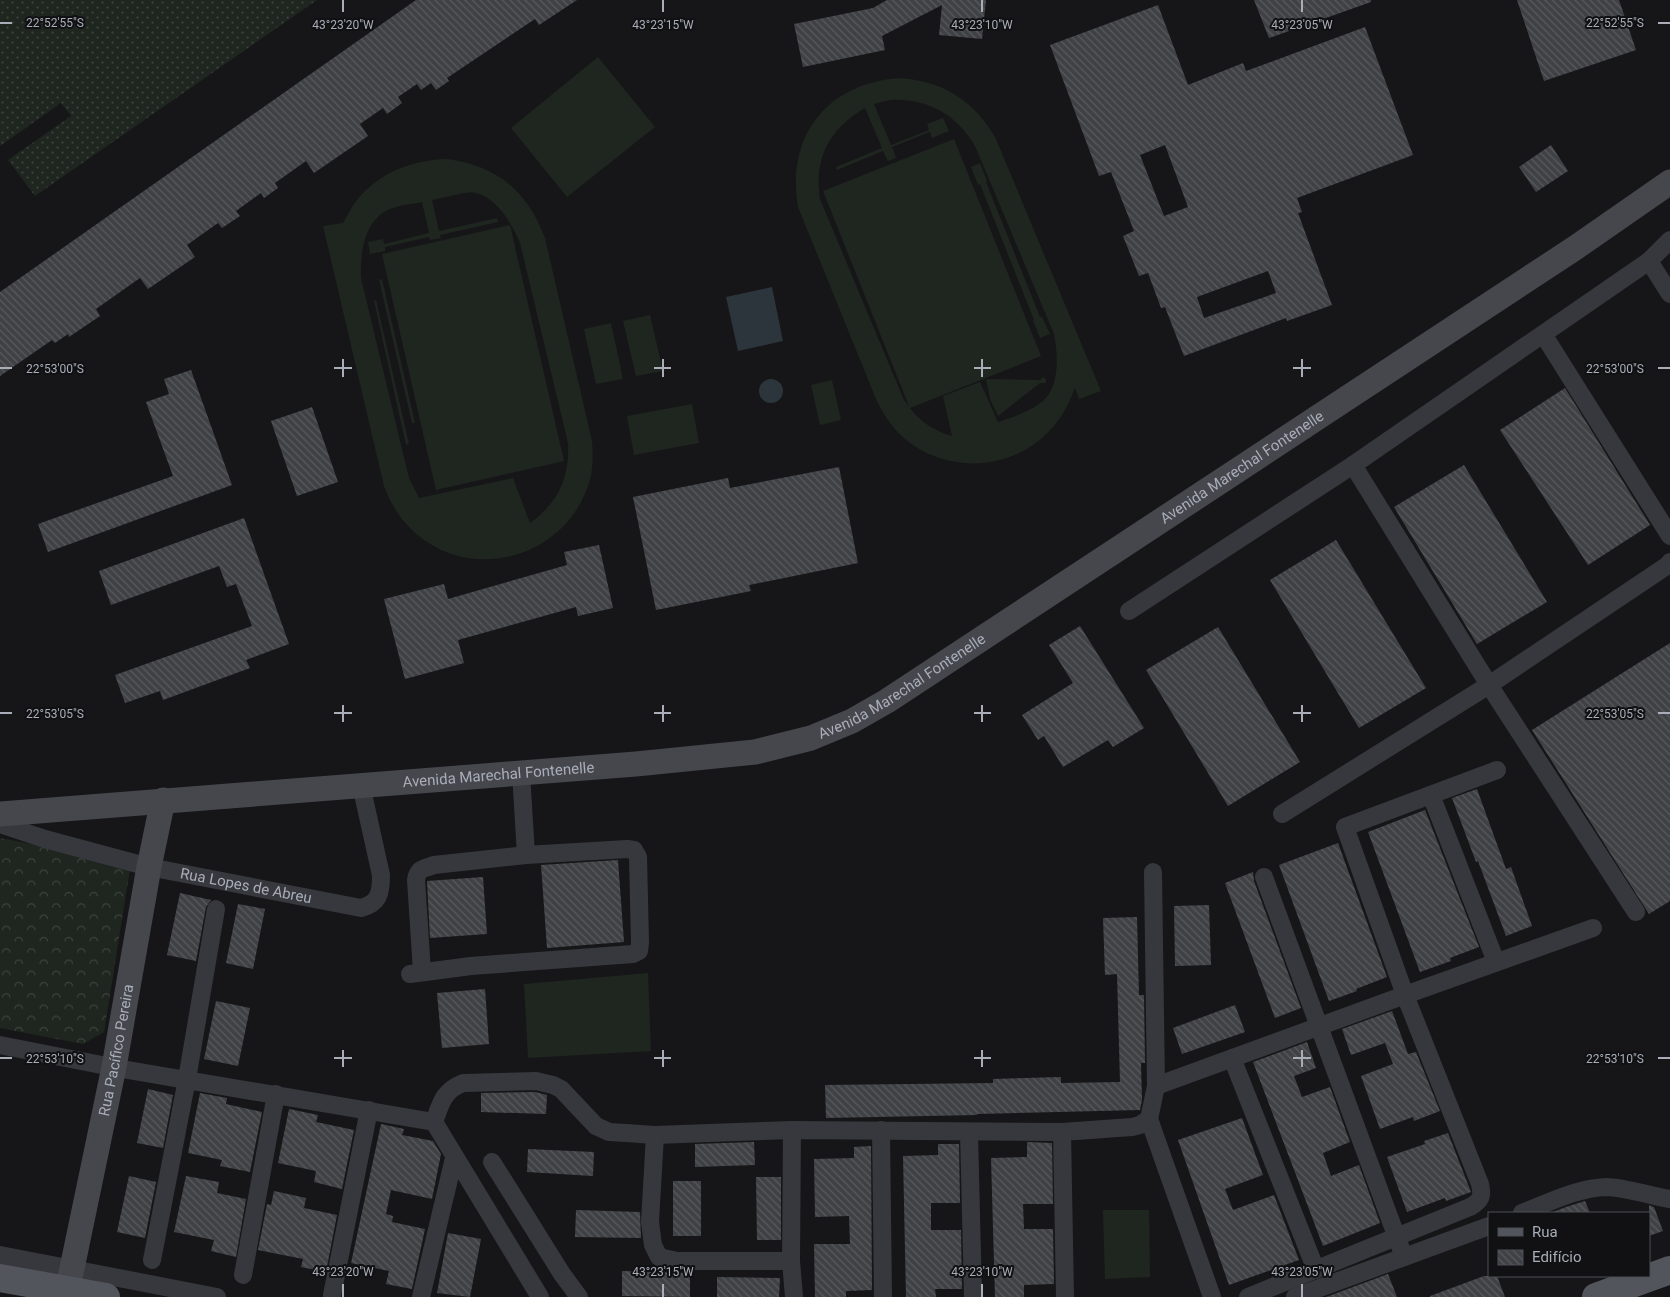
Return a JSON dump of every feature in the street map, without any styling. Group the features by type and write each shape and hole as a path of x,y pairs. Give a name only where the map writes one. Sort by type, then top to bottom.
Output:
{"main road":[{"name":"Avenida Marechal Fontenelle","path":"0,814 636,764 755,752 811,738 852,721 887,701 1566,253 1670,182"},
{"name":"Rua Pacífico Pereira","path":"68,1285 114,1067 149,867 163,800"},
{"path":"1596,1297 1670,1270"},
{"path":"0,1278 68,1285 106,1297"}],"street":[{"path":"1129,611 1353,466 1649,261 1670,240"},
{"path":"1649,261 1670,294"},
{"path":"1543,334 1670,536"},
{"path":"1353,466 1489,685 1636,912"},
{"path":"1282,814 1489,685 1670,562"},
{"path":"1248,1297 1470,1207 1478,1202 1482,1193 1476,1175 1405,995 1344,826 1497,770"},
{"path":"521,773 526,855"},
{"name":"Rua Lopes de Abreu","path":"0,824 45,839 149,867 361,908 372,905 378,898 381,888 381,876 361,785"},
{"path":"1431,795 1496,962"},
{"path":"634,850 638,857 639,951 633,954 506,963 416,973 416,880 418,873 422,869 434,865 526,855 634,850"},
{"path":"1153,872 1156,1086 1149,1120 1212,1297"},
{"path":"1264,877 1267,890 1404,1257"},
{"path":"152,1260 187,1079 216,909"},
{"path":"1156,1086 1593,928"},
{"path":"0,1046 434,1122"},
{"path":"1232,1058 1316,1270"},
{"path":"540,1297 454,1158 434,1122 444,1095 454,1087 463,1084 536,1082 553,1085 561,1089 596,1126 609,1132 655,1135 792,1130 1062,1132 1132,1127 1149,1120"},
{"path":"243,1275 276,1094"},
{"path":"332,1295 369,1110"},
{"path":"792,1130 791,1261 794,1297"},
{"path":"881,1130 883,1297"},
{"path":"969,1132 973,1297"},
{"path":"1062,1132 1065,1297"},
{"path":"655,1135 650,1222 653,1245 659,1257 677,1261 791,1261"},
{"path":"421,1297 454,1158"},
{"path":"492,1162 562,1274 579,1297"},
{"path":"1525,1212 1585,1190 1596,1188 1608,1187 1670,1199"},
{"path":"1295,1297 1488,1226"},
{"path":"0,1255 68,1285 218,1297"}],"green space":[{"path":"0,0 317,0 35,196 8,160 71,116 61,103 0,146"},
{"path":"598,57 655,127 567,197 511,128"},
{"path":"900,78 930,83 956,95 968,104 988,126 996,139 1101,391 1079,399 1075,388 1060,418 1042,438 1025,450 1005,458 985,463 964,463 943,459 923,451 900,435 876,399 798,207 796,181 799,158 806,136 817,118 832,102 852,90 874,82","holes":["890,100 903,100 928,105 950,117 959,125 975,146 1054,334 1057,360 1055,379 1049,395 1038,405 1027,411 998,422 980,382 943,396 952,436 928,425 910,408 1041,356 954,139 823,191 909,406 904,400 820,199 819,184 819,170 822,158 833,135 852,116 865,108 882,148 836,167 837,170 883,151 888,161 896,158 892,147 930,132 932,138 949,131 943,118 927,124 929,130 891,145 874,104"]},
{"path":"447,159 465,162 495,174 519,194 538,221 545,238 592,441 591,476 580,504 563,527 541,544 516,555 488,559 461,557 434,546 410,528 395,509 384,486 323,226 343,223 359,197 380,179 412,164","holes":["465,193 483,196 497,206 513,228 520,243 568,443 567,467 560,488 548,507 530,523 513,478 419,498 409,478 361,278 361,258 365,238 374,221 390,209 422,202 429,233 384,244 383,239 368,242 370,254 385,251 385,247 429,237 430,240 441,238 440,235 498,222 497,218 439,231 432,200"]},
{"path":"980,163 1040,317 1042,317 1050,334 1040,338 980,184 978,185 971,167"},
{"path":"510,225 564,461 436,490 382,254"},
{"path":"382,279 415,423 412,423 379,280"},
{"path":"376,300 409,444 406,445 374,301"},
{"path":"650,315 663,371 636,376 623,321"},
{"path":"611,323 623,379 596,384 584,329"},
{"path":"1043,377 1046,379 1046,383 1040,383 998,416 990,399 986,379 1040,380"},
{"path":"832,380 841,420 820,425 811,385"},
{"path":"692,404 699,443 634,455 627,416"},
{"path":"0,838 131,863 104,1032 83,1044 0,1028"},
{"path":"648,973 651,1051 528,1058 524,984"},
{"path":"1103,1210 1149,1210 1150,1277 1105,1279"}],"shaded area":[{"path":"772,287 783,341 738,351 726,297"},
{"path":"771,379 776,380 782,386 782,396 776,402 771,403 766,402 760,396 759,391 760,386 766,380"}],"building":[{"path":"416,0 577,0 539,25 535,19 447,78 449,81 436,90 431,83 421,90 417,84 398,97 402,103 387,114 383,108 360,124 368,136 314,173 306,161 275,183 278,188 264,198 261,193 236,211 240,216 222,228 218,223 187,245 195,257 148,289 140,278 96,309 100,316 69,337 68,334 55,343 52,340 0,376 0,292"},
{"path":"887,0 986,0 982,39 939,35 942,5 882,36 885,50 803,67 794,24 873,8"},
{"path":"1254,0 1371,0 1371,2 1269,38"},
{"path":"1517,0 1619,0 1636,50 1544,81"},
{"path":"1158,5 1188,85 1243,63 1246,71 1365,27 1413,155 1297,198 1302,212 1298,213 1332,305 1287,321 1286,318 1184,356 1165,307 1161,308 1148,273 1139,276 1123,236 1134,231 1111,172 1099,176 1050,45","holes":["1165,145 1188,207 1164,216 1140,155","1268,271 1276,293 1204,318 1197,297"]},
{"path":"1551,145 1568,171 1536,192 1519,167"},
{"path":"191,370 232,485 48,552 38,524 173,476 146,402 169,394 164,379"},
{"path":"1565,388 1650,525 1588,565 1500,430"},
{"path":"312,407 338,482 297,496 271,421"},
{"path":"1464,465 1547,602 1477,644 1394,507"},
{"path":"839,467 858,563 749,585 751,591 656,610 633,497 728,478 730,488"},
{"path":"244,518 289,644 246,660 250,668 163,700 160,691 125,703 115,675 252,626 236,584 227,587 219,566 111,605 99,571"},
{"path":"1336,540 1426,688 1359,728 1270,580"},
{"path":"599,545 613,608 578,616 576,607 458,640 464,663 405,679 384,599 444,584 448,599 567,565 564,552"},
{"path":"1080,626 1144,728 1113,747 1108,740 1063,767 1044,736 1038,740 1022,715 1073,683 1049,645"},
{"path":"1218,627 1300,762 1228,806 1146,670"},
{"path":"1670,643 1670,901 1649,914 1532,730"},
{"path":"1477,789 1506,869 1511,867 1532,926 1506,936 1452,798"},
{"path":"1425,810 1479,947 1450,958 1451,961 1420,972 1368,832"},
{"path":"1338,843 1387,977 1329,1001 1279,865"},
{"path":"618,860 624,942 547,948 541,865"},
{"path":"1253,872 1254,881 1301,1008 1275,1018 1225,883"},
{"path":"483,877 487,934 430,938 427,881"},
{"path":"180,893 211,900 206,907 196,961 167,955"},
{"path":"238,904 265,909 253,969 226,963"},
{"path":"1209,905 1211,965 1175,966 1174,906"},
{"path":"1137,917 1139,995 1144,995 1145,1063 1141,1063 1142,1100 1140,1110 826,1118 825,1085 993,1083 993,1079 1061,1077 1061,1083 1120,1082 1117,974 1105,975 1103,918"},
{"path":"485,989 489,1044 442,1048 437,993"},
{"path":"216,1001 250,1008 238,1066 204,1059"},
{"path":"1235,1005 1245,1032 1182,1054 1173,1028"},
{"path":"1392,1011 1408,1054 1416,1052 1440,1111 1414,1121 1413,1117 1380,1129 1361,1076 1393,1064 1385,1043 1351,1055 1342,1029"},
{"path":"1307,1042 1316,1068 1294,1076 1302,1097 1330,1087 1350,1142 1323,1153 1331,1176 1359,1165 1380,1223 1323,1246 1253,1062"},
{"path":"148,1089 173,1095 163,1148 137,1143"},
{"path":"535,1092 547,1095 546,1114 481,1112 481,1093"},
{"path":"200,1093 227,1098 226,1104 262,1112 250,1172 220,1166 222,1160 188,1153"},
{"path":"289,1109 318,1115 316,1122 354,1130 342,1189 314,1182 316,1171 278,1163"},
{"path":"1242,1118 1263,1175 1225,1189 1233,1210 1274,1195 1299,1260 1229,1285 1178,1140"},
{"path":"381,1124 404,1129 402,1135 433,1141 441,1154 432,1199 391,1190 386,1214 393,1216 392,1222 425,1229 412,1289 386,1284 389,1271 351,1263"},
{"path":"1448,1133 1471,1192 1446,1201 1445,1198 1407,1212 1387,1157 1425,1144 1424,1141"},
{"path":"754,1142 755,1165 695,1167 695,1144"},
{"path":"1027,1142 1052,1143 1053,1204 1023,1204 1024,1229 1053,1229 1054,1284 1024,1285 1024,1297 995,1297 991,1158 1027,1157"},
{"path":"938,1144 959,1144 960,1203 931,1203 931,1230 961,1230 962,1289 935,1289 936,1297 906,1297 903,1156 938,1155"},
{"path":"871,1146 872,1290 846,1291 846,1297 815,1297 814,1244 850,1244 849,1216 815,1217 814,1159 854,1158 854,1147"},
{"path":"528,1149 594,1152 593,1176 527,1172"},
{"path":"129,1176 156,1182 145,1238 117,1232"},
{"path":"186,1176 219,1182 217,1193 246,1199 236,1257 211,1251 214,1240 174,1232"},
{"path":"756,1177 781,1177 781,1240 757,1240"},
{"path":"673,1181 701,1181 701,1236 673,1236"},
{"path":"274,1191 306,1198 304,1208 337,1215 326,1272 301,1267 303,1259 258,1250 267,1204 271,1205"},
{"path":"1585,1201 1590,1212 1553,1212"},
{"path":"1649,1205 1654,1207 1663,1231 1650,1236 1650,1212"},
{"path":"576,1210 640,1212 641,1238 575,1237"},
{"path":"448,1233 481,1239 470,1297 437,1293"},
{"path":"622,1271 690,1273 690,1297 622,1296"},
{"path":"1388,1274 1397,1297 1326,1297"},
{"path":"1488,1276 1497,1277 1505,1297 1430,1297"},
{"path":"717,1277 780,1278 779,1297 717,1297"}]}
